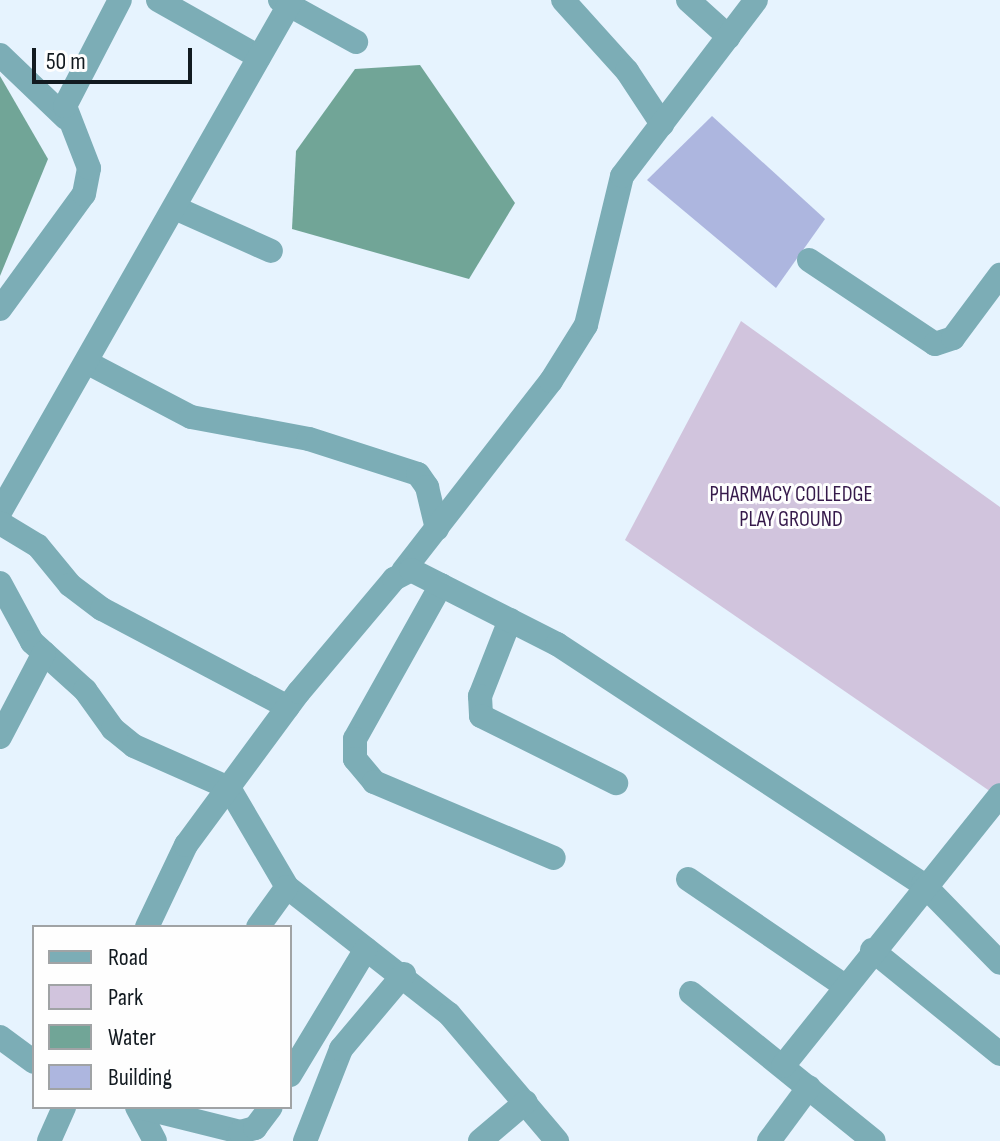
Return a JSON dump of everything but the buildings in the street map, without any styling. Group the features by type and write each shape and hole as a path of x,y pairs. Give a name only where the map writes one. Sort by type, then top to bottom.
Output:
{"street":[{"path":"66,118 68,98 120,0"},
{"path":"158,0 259,57"},
{"path":"563,0 627,71 662,124"},
{"path":"688,0 729,37"},
{"path":"148,925 186,845 288,707 437,529 586,325 603,269 613,193 756,0"},
{"path":"0,512 175,208 259,57 285,2 356,42"},
{"path":"0,55 66,118 89,168 84,194 0,309"},
{"path":"175,208 271,251"},
{"path":"809,260 935,344 953,338 1000,275"},
{"path":"88,363 191,417 309,439 409,470 424,479 437,529"},
{"path":"0,523 38,546 70,585 102,609 288,707"},
{"path":"403,571 441,585 557,644 923,884 1000,963"},
{"path":"0,583 44,653 85,690 124,738 229,788 287,887 366,949 404,974 526,1102 557,1141"},
{"path":"441,585 355,739 355,759 374,782 554,858"},
{"path":"510,620 480,696 481,716 616,783"},
{"path":"0,737 44,653"},
{"path":"783,1066 923,884 1000,795"},
{"path":"688,879 845,986"},
{"path":"259,925 287,887"},
{"path":"292,1072 366,949"},
{"path":"872,950 1000,1054"},
{"path":"305,1141 341,1049 404,974"},
{"path":"691,993 874,1141"},
{"path":"0,1037 32,1061"},
{"path":"769,1141 809,1087"},
{"path":"482,1140 526,1102"},
{"path":"49,1141 63,1109"},
{"path":"139,1109 155,1141"},
{"path":"146,1109 240,1132 255,1128 269,1109"}],"green space":[{"name":"PHARMACY COLLEDGE PLAY GROUND","path":"741,321 1000,507 1000,784 994,794 625,540"}],"water":[{"path":"420,65 515,203 469,279 292,229 296,151 355,69"},
{"path":"0,76 48,159 0,276"}]}
